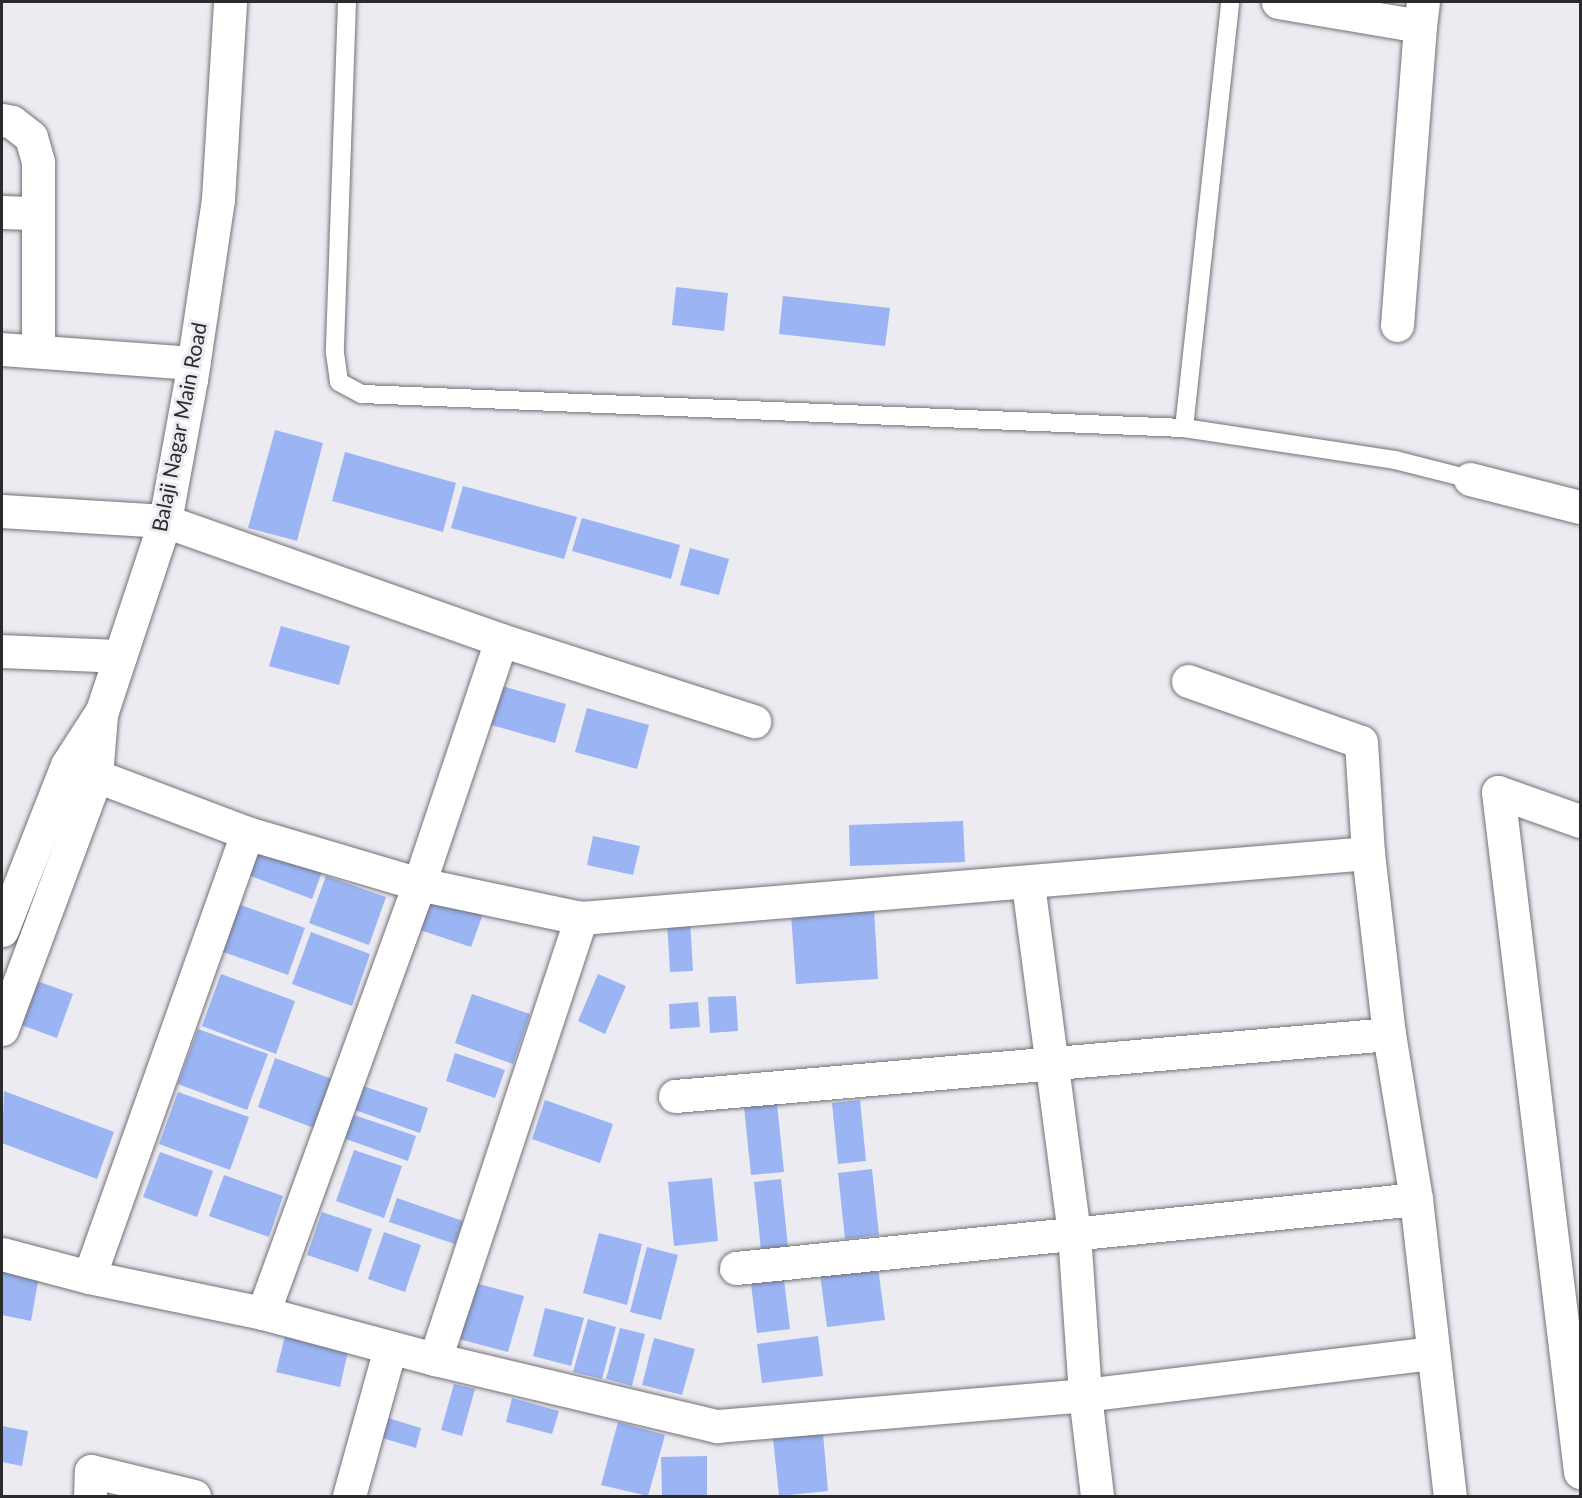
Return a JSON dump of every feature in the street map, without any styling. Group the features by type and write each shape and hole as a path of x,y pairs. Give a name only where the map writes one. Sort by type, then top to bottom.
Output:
{"street":[{"name":"Balaji Nagar Main Road","path":"81,771 165,520 194,363 218,199 230,2"},
{"path":"1278,2 1422,14 1397,324"},
{"path":"2,120 12,122 32,136 38,162 38,350"},
{"path":"2,212 38,213"},
{"path":"2,349 194,363"},
{"path":"1470,479 1581,507"},
{"path":"2,511 165,520 501,640 754,721"},
{"path":"263,1313 419,884 501,640"},
{"path":"2,651 120,656"},
{"path":"1188,681 1361,742 1368,853 1389,1034 1416,1199 1431,1353 1450,1497"},
{"path":"81,771 247,833 419,884 581,918 1028,884 1368,853"},
{"path":"2,930 81,771"},
{"path":"2,1029 81,771"},
{"path":"1581,821 1498,792 1581,1472"},
{"path":"89,1277 247,833"},
{"path":"1028,884 1049,1065 1074,1233 1085,1395 1097,1497"},
{"path":"435,1359 581,918"},
{"path":"675,1096 1389,1034"},
{"path":"736,1268 1416,1199"},
{"path":"2,1254 89,1277 263,1313 390,1348 717,1426 1085,1395 1431,1353"},
{"path":"350,1497 390,1348"},
{"path":"90,1497 91,1471 194,1497"}],"lane":[{"path":"348,2 335,353 339,382 362,394 1184,428 1395,460 1470,479"},
{"path":"1184,428 1230,2"}],"building":[{"path":"676,287 728,293 724,331 672,325"},
{"path":"783,296 890,308 885,346 779,334"},
{"path":"275,430 323,443 297,541 248,528"},
{"path":"345,452 456,483 443,532 332,501"},
{"path":"463,486 577,517 564,559 451,528"},
{"path":"582,518 680,545 671,579 572,551"},
{"path":"690,548 729,559 719,595 680,585"},
{"path":"281,626 350,646 339,685 269,666"},
{"path":"495,684 566,704 555,743 484,723"},
{"path":"587,708 649,725 637,769 575,752"},
{"path":"963,821 965,862 850,866 849,825"},
{"path":"593,836 640,846 633,875 587,865"},
{"path":"254,843 323,869 312,899 243,873"},
{"path":"326,876 386,897 369,945 309,923"},
{"path":"431,896 483,914 471,947 420,930"},
{"path":"235,903 305,928 288,975 218,950"},
{"path":"874,909 878,979 796,984 791,914"},
{"path":"690,919 693,971 670,972 667,921"},
{"path":"311,932 370,954 352,1006 292,984"},
{"path":"221,974 295,1001 276,1054 202,1026"},
{"path":"598,974 626,986 605,1034 578,1021"},
{"path":"37,981 73,994 57,1038 21,1025"},
{"path":"472,994 530,1014 513,1064 455,1043"},
{"path":"736,996 738,1031 710,1033 708,997"},
{"path":"698,1002 700,1027 670,1029 669,1004"},
{"path":"198,1029 268,1054 247,1110 178,1084"},
{"path":"455,1053 505,1070 495,1098 446,1081"},
{"path":"275,1058 332,1079 314,1128 258,1107"},
{"path":"363,1086 428,1108 420,1133 355,1110"},
{"path":"4,1091 114,1132 97,1179 2,1143"},
{"path":"178,1092 249,1117 230,1170 159,1144"},
{"path":"545,1100 613,1124 600,1163 532,1139"},
{"path":"860,1100 866,1161 838,1164 832,1103"},
{"path":"777,1104 784,1172 751,1175 744,1107"},
{"path":"351,1114 416,1136 408,1161 343,1138"},
{"path":"354,1150 402,1166 384,1218 336,1201"},
{"path":"160,1152 213,1171 197,1217 143,1197"},
{"path":"872,1169 879,1235 845,1239 838,1173"},
{"path":"224,1175 283,1196 269,1237 209,1216"},
{"path":"712,1178 718,1241 674,1246 668,1182"},
{"path":"781,1179 788,1247 761,1250 754,1182"},
{"path":"397,1198 463,1221 455,1244 389,1222"},
{"path":"322,1212 372,1229 358,1272 307,1255"},
{"path":"384,1232 421,1245 405,1292 368,1279"},
{"path":"599,1233 642,1244 627,1305 583,1293"},
{"path":"647,1247 678,1255 661,1320 630,1312"},
{"path":"878,1267 885,1320 827,1327 820,1274"},
{"path":"2,1269 39,1276 31,1321 2,1315"},
{"path":"783,1272 790,1329 757,1333 750,1276"},
{"path":"471,1282 524,1296 508,1352 455,1338"},
{"path":"545,1308 584,1318 571,1366 533,1356"},
{"path":"588,1319 616,1327 602,1379 573,1372"},
{"path":"620,1328 645,1334 632,1386 606,1379"},
{"path":"285,1336 348,1351 340,1387 276,1372"},
{"path":"818,1336 823,1376 762,1383 757,1344"},
{"path":"654,1338 695,1349 682,1395 642,1385"},
{"path":"454,1384 475,1389 462,1436 441,1430"},
{"path":"512,1398 559,1411 552,1434 506,1422"},
{"path":"388,1418 421,1428 416,1448 382,1438"},
{"path":"618,1422 665,1435 648,1496 601,1485"},
{"path":"2,1426 28,1431 22,1466 2,1462"},
{"path":"823,1433 828,1491 779,1496 773,1438"},
{"path":"707,1456 707,1496 662,1496 661,1457"}]}
